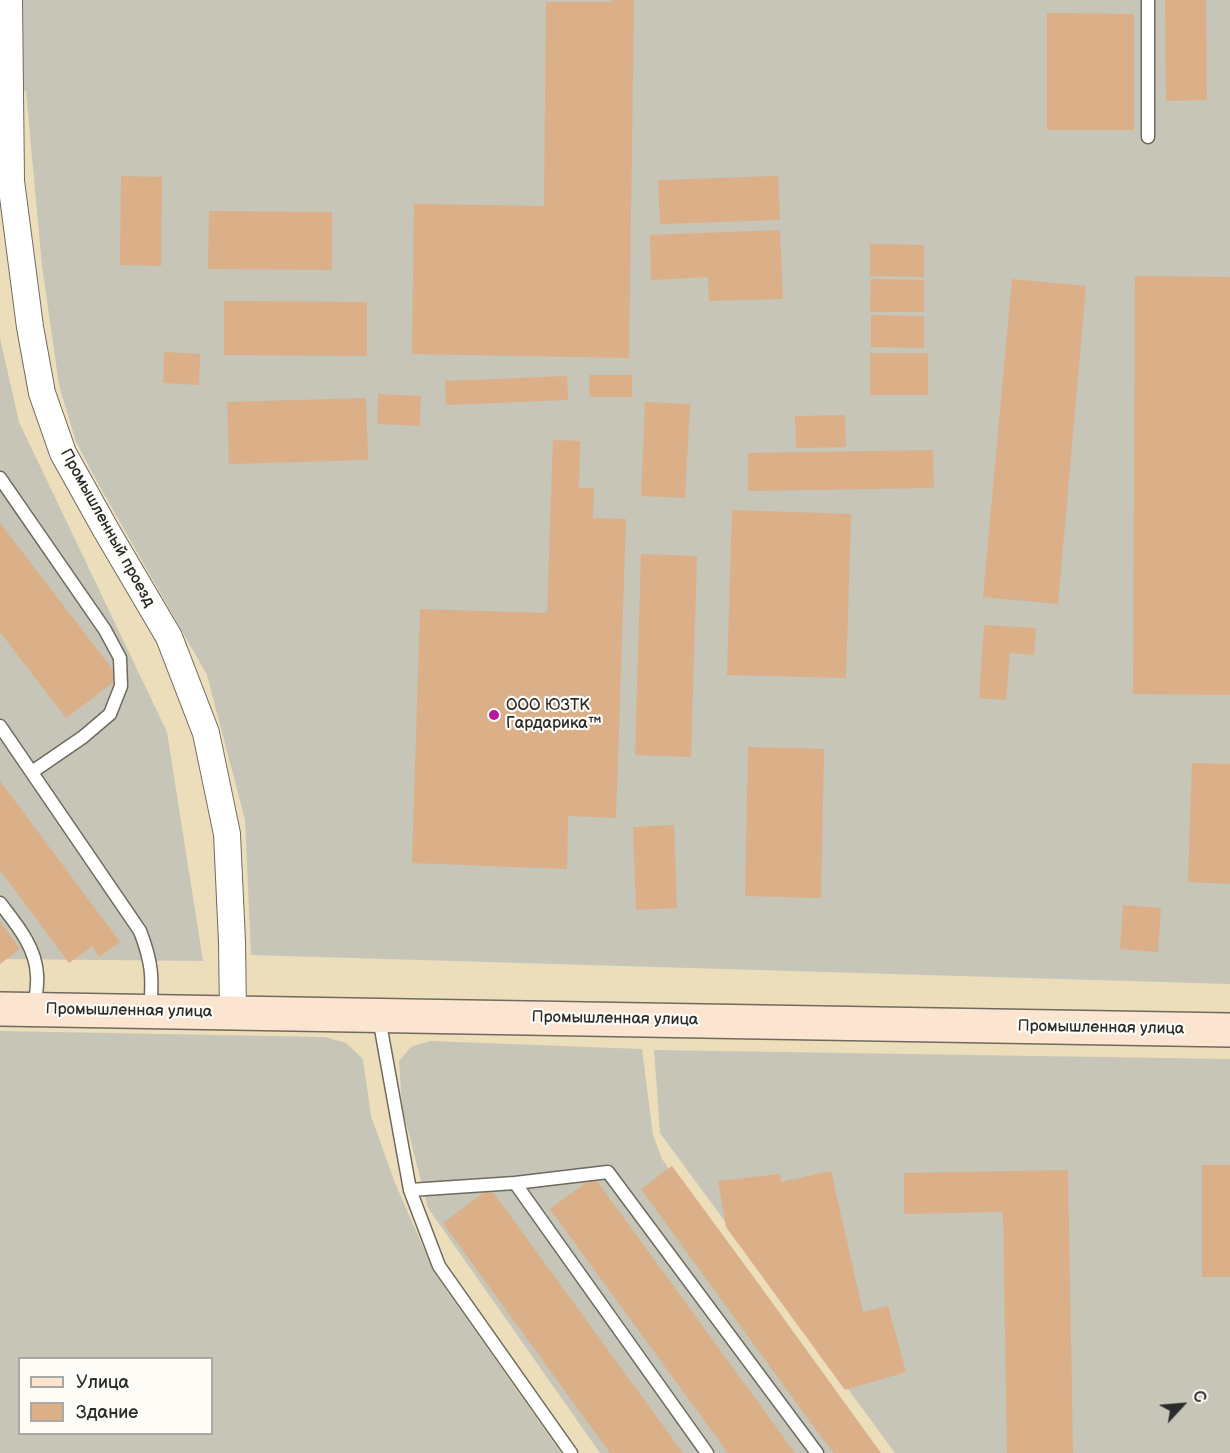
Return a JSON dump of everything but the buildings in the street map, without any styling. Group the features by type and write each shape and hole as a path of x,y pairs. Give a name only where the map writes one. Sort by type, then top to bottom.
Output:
{"street":[{"name":"Промышленный проезд","path":"9,0 5,101 11,181 30,327 42,393 63,453 169,637 206,733 227,834 233,1013"},
{"name":"Промышленная улица","path":"0,1009 1230,1030"}],"lane":[{"path":"1148,0 1148,136"},
{"path":"0,478 105,630 120,658 122,687 110,714 83,737 32,772"},
{"path":"0,726 140,932 149,953 153,976 150,1012"},
{"path":"0,903 21,931 32,951 37,974 34,1010"},
{"path":"378,1015 410,1190 440,1266 571,1453"},
{"path":"410,1190 514,1183 608,1172 817,1453"},
{"path":"514,1183 707,1453"}],"shaded area":[{"path":"0,0 1230,0 1230,984 251,955 245,820 207,675 76,442 59,385 42,266 26,91 0,96"},
{"path":"0,338 19,422 167,732 203,961 0,959"},
{"path":"0,1031 325,1037 346,1043 363,1059 371,1116 395,1183 434,1272 561,1453 0,1453"},
{"path":"430,1041 642,1049 653,1135 662,1159 870,1453 600,1453 428,1208 402,1107 399,1061 411,1047"},
{"path":"654,1050 1230,1059 1230,1453 895,1453 660,1133"}],"place":[{"name":"ООО ЮЗТК Гардарика™","path":"494,715"}]}
